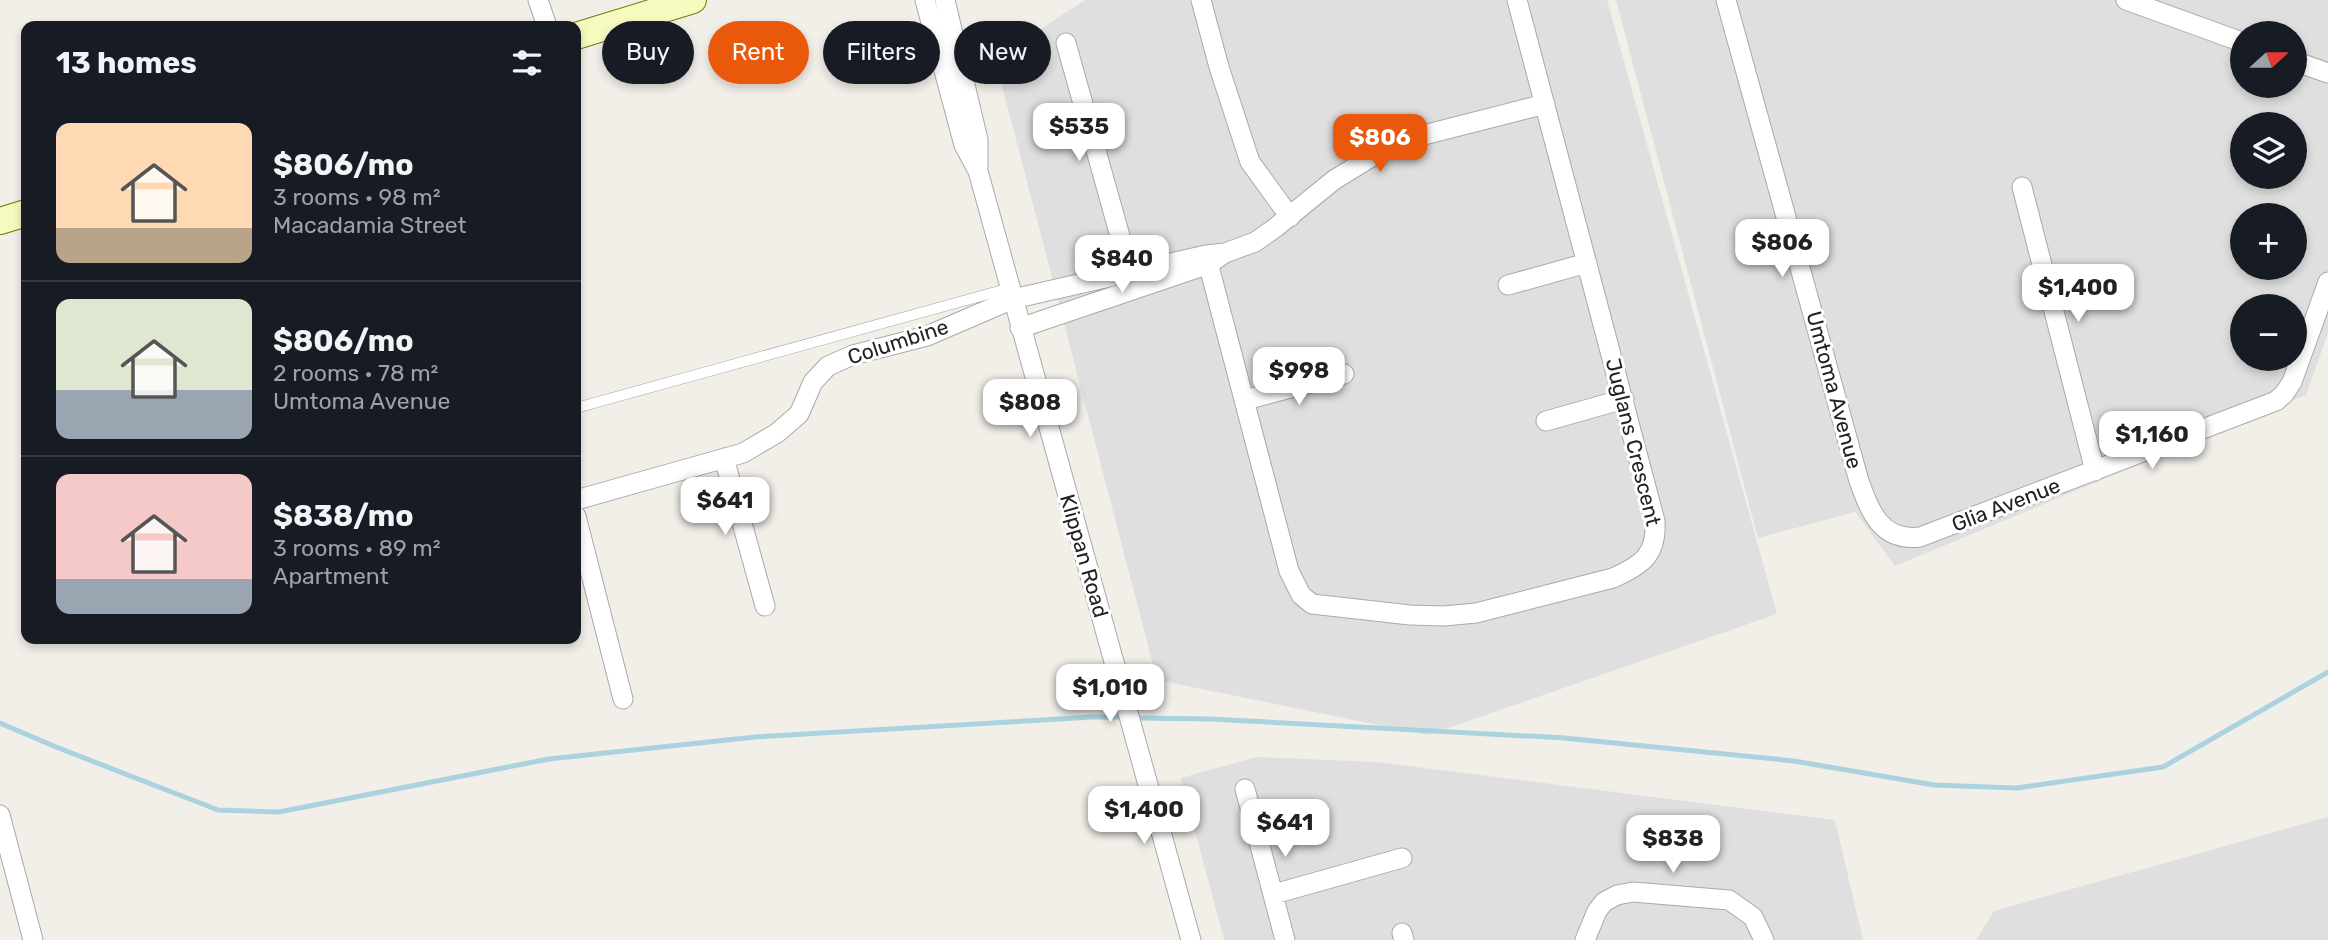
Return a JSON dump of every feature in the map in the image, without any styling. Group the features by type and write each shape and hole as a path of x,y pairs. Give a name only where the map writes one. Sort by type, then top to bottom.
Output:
{"main road":[{"path":"580,21 644,0"},
{"path":"581,34 692,0"},
{"path":"0,208 21,201"},
{"path":"0,221 21,215"}],"street":[{"path":"538,0 545,21"},
{"name":"Klippan Road","path":"925,0 964,145 978,171 1191,940"},
{"name":"Klippan Road","path":"945,0 978,140 978,171"},
{"path":"1201,0 1219,67 1250,162 1290,217"},
{"name":"Juglans Crescent","path":"1214,258 1245,400 1289,571 1301,595 1312,604 1410,615 1476,613 1613,578 1644,560 1656,536 1656,521 1517,0"},
{"name":"Umtoma Avenue","path":"1726,0 1859,481 1867,503 1887,531"},
{"path":"2126,0 2230,38"},
{"path":"1066,43 1130,272"},
{"path":"2307,66 2328,73"},
{"path":"1020,328 1255,242 1334,180 1386,148 1416,137 1545,104"},
{"path":"2022,187 2095,471"},
{"name":"Columbine","path":"581,499 743,453 777,433 799,414 813,382 828,366 853,355 927,336 1011,293 1214,258"},
{"path":"1508,285 1587,263"},
{"name":"Glia Avenue","path":"1887,531 1899,537 1920,537 2276,401 2292,382 2328,282"},
{"path":"1245,400 1344,374"},
{"path":"1546,421 1624,399"},
{"path":"724,458 765,606"},
{"path":"581,535 623,699"},
{"path":"1245,789 1285,940"},
{"path":"0,816 3,836 33,940"},
{"path":"1274,894 1402,858"},
{"path":"1586,940 1597,911 1604,902 1617,895 1633,892 1729,900 1753,917 1763,940"}],"lane":[{"path":"581,407 1011,293"}],"shaded area":[{"path":"1085,0 1607,0 1777,614 1428,735 1157,680 1002,84 1051,84 1051,22"},
{"path":"1616,0 2328,0 2328,333 2306,395 1895,566 1855,512 1758,538"},
{"path":"1256,757 1377,762 1835,820 1863,940 1224,940 1181,778"},
{"path":"2328,817 2328,940 1976,940 1994,911"}],"waterway":[{"path":"1134,718 1212,719 1564,738 1794,761 1934,785 2017,788 2163,767 2328,672"},
{"path":"0,723 218,810 279,812 549,759 755,737 1124,717"}]}
